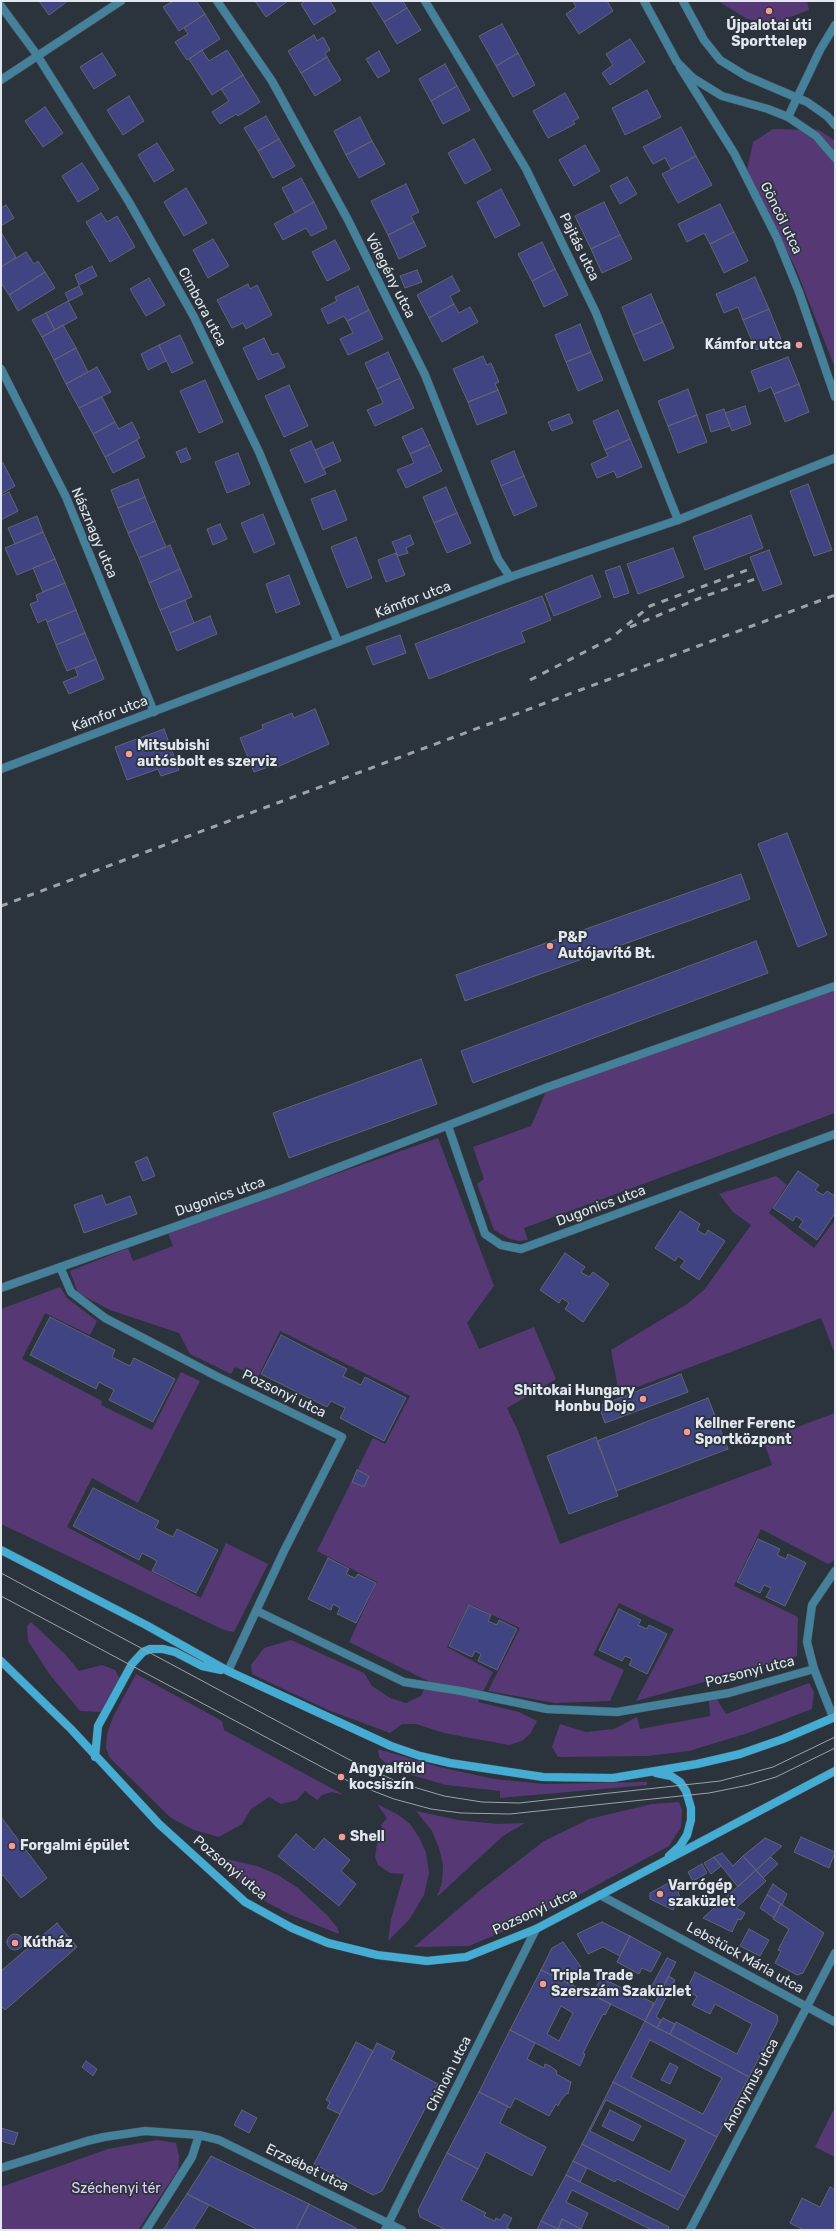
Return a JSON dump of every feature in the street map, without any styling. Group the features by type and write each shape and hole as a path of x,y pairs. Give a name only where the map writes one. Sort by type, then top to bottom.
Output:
{"main road":[{"name":"Pozsonyi utca","path":"1,1550 146,1625 228,1671 380,1741 420,1756 496,1771 543,1777 613,1778 697,1764 740,1754 783,1739 834,1717"},
{"path":"95,1757 98,1726 131,1666 143,1652 150,1649 163,1649 175,1652 202,1666 228,1671"},
{"name":"Pozsonyi utca","path":"1,1661 71,1729 95,1757 159,1824 245,1902 270,1918 321,1940 377,1955 427,1961 466,1957 536,1929 835,1770"},
{"name":"Pozsonyi utca","path":"646,1772 665,1774 680,1782 686,1791 691,1808 690,1826 684,1840 657,1866"}],"street":[{"path":"1,80 121,1"},
{"name":"Vőlegény utca","path":"216,1 272,81 348,220 425,375 498,559 510,577"},
{"name":"Pajtás utca","path":"425,1 526,169 596,312 678,520"},
{"name":"Göncöl utca","path":"644,1 677,62 734,153 776,238 792,272 835,397"},
{"path":"683,1 704,40 720,60 742,74 798,97 816,108 835,125"},
{"name":"Cimbora utca","path":"1,6 37,56 129,202 194,317 259,452 338,642"},
{"path":"788,117 820,50 835,25"},
{"name":"Göncöl utca","path":"677,62 693,78 712,91 788,117 816,136 835,158"},
{"name":"Násznagy utca","path":"1,369 66,497 154,712"},
{"name":"Kámfor utca","path":"1,769 510,577 678,520 835,458"},
{"name":"Dugonics utca","path":"1,1288 282,1189 548,1087 835,986"},
{"name":"Dugonics utca","path":"448,1126 485,1234 501,1245 521,1249 835,1134"},
{"name":"Pozsonyi utca","path":"60,1267 71,1292 105,1318 216,1376 342,1437 228,1671"},
{"name":"Pozsonyi utca","path":"834,1717 814,1668 807,1642 812,1605 835,1571"},
{"name":"Pozsonyi utca","path":"256,1611 404,1682 461,1691 547,1710 617,1712 729,1693 814,1668"},
{"name":"Lebstück Mária utca","path":"600,1895 835,2022"},
{"name":"Chinoin utca","path":"387,2227 536,1929"},
{"name":"Anonymus utca","path":"690,2230 835,1953"},
{"path":"1,2168 104,2138 145,2131 199,2135 192,2157 146,2230"},
{"name":"Erzsébet utca","path":"199,2135 225,2143 387,2227 402,2230"}],"green space":[{"name":"Újpalotai úti Sporttelep","path":"718,1 807,1 809,10 780,21 763,22 747,19"},
{"path":"773,129 819,130 835,141 835,368 796,269 747,171 753,142"},
{"path":"835,986 835,1113 524,1228 528,1240 519,1241 510,1239 494,1230 477,1184 484,1179 473,1147 531,1126 548,1087"},
{"path":"438,1138 494,1286 467,1323 479,1349 534,1327 556,1379 507,1408 518,1431 560,1544 772,1465 763,1440 835,1413 835,1560 828,1564 761,1529 734,1586 798,1617 797,1656 636,1701 674,1629 619,1603 593,1655 624,1670 610,1701 555,1703 488,1691 520,1628 469,1604 447,1647 493,1672 478,1702 519,1712 537,1721 530,1734 522,1741 509,1745 444,1733 416,1724 402,1724 390,1733 328,1710 252,1674 251,1665 264,1648 291,1640 364,1673 372,1686 390,1698 406,1703 421,1696 428,1681 349,1642 377,1582 317,1551 373,1438 385,1444 410,1396 280,1331 258,1377 235,1367 231,1374 190,1354 179,1333 110,1310 78,1293 70,1271 128,1248 133,1261 173,1246 168,1233"},
{"path":"776,1176 787,1185 769,1213 814,1248 835,1220 835,1354 821,1318 619,1394 611,1350 687,1304 704,1290 751,1225 733,1212 719,1194"},
{"path":"60,1287 67,1298 97,1321 90,1335 45,1313 22,1359 102,1401 101,1405 152,1430 181,1372 200,1381 138,1503 92,1478 67,1527 201,1598 226,1543 268,1564 234,1632 224,1630 1,1524 1,1309"},
{"path":"31,1622 65,1654 79,1671 102,1665 115,1670 120,1679 101,1712 80,1711 50,1675 28,1641 27,1626"},
{"path":"136,1674 222,1721 224,1730 344,1795 332,1792 322,1795 317,1800 305,1791 297,1800 281,1804 269,1797 251,1809 242,1824 219,1837 194,1830 171,1818 110,1758 106,1748 107,1734 113,1717"},
{"path":"809,1683 814,1692 812,1709 748,1733 689,1751 647,1756 558,1757 552,1747 560,1724 586,1732 614,1729 637,1717 640,1729 710,1716 709,1701 716,1698 726,1714"},
{"path":"378,1749 439,1767 494,1779 545,1784 647,1782 647,1785 500,1798 500,1791 446,1785 408,1774 410,1768 392,1761 389,1766 379,1757"},
{"path":"679,1802 682,1810 681,1827 669,1846 575,1897 509,1929 469,1946 414,1947 478,1892 544,1841 589,1819 652,1804"},
{"path":"377,1804 397,1814 410,1824 419,1837 426,1853 429,1873 424,1895 409,1920 388,1941 391,1919 404,1874 390,1873 378,1865 375,1857 377,1844 384,1831 381,1825 387,1818"},
{"path":"416,1811 458,1820 497,1824 525,1823 503,1836 437,1897 442,1882 443,1865 439,1848 432,1831"},
{"path":"218,1857 257,1866 278,1875 298,1888 328,1916 338,1929 339,1934 291,1915 268,1903 228,1873 218,1863 216,1859"},
{"path":"835,2107 835,2157 815,2147"},
{"name":"Széchenyi tér","path":"157,2140 176,2143 179,2156 178,2170 138,2230 1,2230 1,2187 108,2149"}],"building":[{"path":"39,1 68,1 49,15"},
{"path":"173,1 196,1 205,14 179,31 163,7"},
{"path":"255,1 288,1 266,17"},
{"path":"306,1 330,1 336,11 314,25 301,4"},
{"path":"371,1 403,1 407,8 384,22"},
{"path":"573,1 607,1 613,11 579,34 566,14 576,7"},
{"path":"407,8 421,30 397,44 384,22"},
{"path":"205,14 220,39 187,60 175,42 188,34 184,28"},
{"path":"502,24 518,53 496,66 479,36"},
{"path":"314,35 317,41 323,37 330,50 325,53 327,57 301,73 288,51"},
{"path":"630,39 645,62 610,85 602,73 613,65 606,54"},
{"path":"202,50 209,61 227,50 243,75 212,95 189,59"},
{"path":"379,51 390,71 378,78 366,59"},
{"path":"102,53 116,75 94,89 80,67"},
{"path":"518,53 535,85 513,97 496,66"},
{"path":"327,57 341,80 315,96 301,73"},
{"path":"445,64 457,86 431,101 419,79"},
{"path":"243,75 260,102 238,116 236,114 220,124 212,112 229,101 221,89"},
{"path":"457,86 470,110 443,124 431,101"},
{"path":"647,90 661,117 625,135 612,108"},
{"path":"565,93 579,118 573,121 575,124 548,138 533,111"},
{"path":"129,96 144,121 123,135 107,110"},
{"path":"45,107 63,133 43,147 25,121"},
{"path":"266,116 279,139 258,151 244,128"},
{"path":"360,117 372,141 346,155 334,131"},
{"path":"681,127 696,156 671,169 665,158 653,164 643,147"},
{"path":"279,139 295,166 273,178 258,151"},
{"path":"474,139 491,170 465,184 448,153"},
{"path":"372,141 385,164 359,178 346,155"},
{"path":"157,143 174,170 154,182 138,155"},
{"path":"585,145 600,171 574,186 559,160"},
{"path":"696,156 712,185 678,203 662,174"},
{"path":"82,163 99,189 78,202 62,176"},
{"path":"627,177 637,194 620,204 610,186"},
{"path":"301,178 314,202 295,213 282,188"},
{"path":"406,184 419,212 411,216 414,222 388,235 371,201"},
{"path":"186,188 207,223 184,236 164,202"},
{"path":"501,189 520,225 495,238 477,202"},
{"path":"314,202 327,228 311,236 306,228 283,240 274,224"},
{"path":"604,202 620,235 591,249 575,216"},
{"path":"720,204 734,232 710,244 704,233 687,242 678,224"},
{"path":"6,205 14,218 1,226 1,208"},
{"path":"101,213 107,222 117,216 135,247 110,262 86,222"},
{"path":"414,222 426,246 399,259 388,235"},
{"path":"734,232 748,261 724,273 710,244"},
{"path":"2,234 16,257 1,267 1,235"},
{"path":"620,235 632,259 602,273 591,249"},
{"path":"213,239 229,266 208,278 193,250"},
{"path":"335,240 350,269 327,281 312,252"},
{"path":"542,242 555,269 532,281 518,254"},
{"path":"26,252 34,264 38,261 45,272 9,295 1,283 1,267"},
{"path":"92,266 97,276 79,285 75,275"},
{"path":"555,269 568,295 544,307 532,281"},
{"path":"417,270 422,282 405,288 400,276"},
{"path":"45,272 55,288 18,311 9,295"},
{"path":"452,276 460,291 450,296 454,304 429,318 417,295"},
{"path":"755,277 769,309 743,320 738,307 724,313 716,294"},
{"path":"149,278 165,305 146,316 130,289"},
{"path":"248,284 250,289 257,285 272,315 246,329 243,323 232,328 217,300"},
{"path":"79,286 83,294 69,301 65,293"},
{"path":"358,286 369,310 347,321 344,316 328,324 321,309 337,301 335,297"},
{"path":"651,294 663,322 633,335 622,307"},
{"path":"68,301 77,318 55,330 46,313"},
{"path":"454,304 459,313 470,307 478,322 442,342 429,318"},
{"path":"769,309 781,339 756,350 743,320"},
{"path":"369,310 383,339 348,355 340,339 353,333 347,321"},
{"path":"46,313 55,330 42,337 32,320"},
{"path":"663,322 674,348 644,361 633,335"},
{"path":"580,324 591,352 566,362 555,335"},
{"path":"63,325 76,348 54,360 42,337"},
{"path":"180,335 193,363 172,373 159,345"},
{"path":"264,338 272,355 278,353 285,367 258,380 243,348"},
{"path":"159,345 166,361 148,370 141,354"},
{"path":"76,348 88,372 66,384 54,360"},
{"path":"388,352 400,378 377,389 365,363"},
{"path":"591,352 603,380 578,391 566,362"},
{"path":"483,356 487,365 491,363 499,382 495,384 498,390 468,402 453,369"},
{"path":"788,357 799,384 774,394 771,387 759,392 751,371"},
{"path":"97,367 111,392 79,408 66,384"},
{"path":"400,378 414,408 375,426 367,410 383,403 377,389"},
{"path":"205,380 223,422 199,433 180,391"},
{"path":"799,384 809,412 785,422 774,394"},
{"path":"289,385 308,426 284,437 265,396"},
{"path":"688,389 697,415 668,426 658,401"},
{"path":"498,390 507,413 477,425 468,402"},
{"path":"102,397 115,422 93,434 79,408"},
{"path":"745,406 751,424 732,431 725,413"},
{"path":"724,409 730,426 711,432 706,415"},
{"path":"618,410 630,439 605,450 593,421"},
{"path":"569,414 573,423 552,431 548,422"},
{"path":"697,415 707,442 678,453 668,426"},
{"path":"115,422 119,429 132,422 140,438 105,457 93,434"},
{"path":"422,428 430,445 410,454 402,437"},
{"path":"630,439 642,467 617,478 614,471 597,478 591,464 608,456 605,450"},
{"path":"137,440 145,457 113,473 105,457"},
{"path":"311,441 326,474 305,483 290,450"},
{"path":"333,442 341,461 323,469 315,450"},
{"path":"430,445 442,471 406,488 397,470 414,463 410,454"},
{"path":"186,448 191,459 181,463 176,452"},
{"path":"514,451 524,476 501,486 491,461"},
{"path":"238,453 250,484 227,493 215,462"},
{"path":"3,463 15,486 1,494 1,464"},
{"path":"524,476 537,506 514,516 501,486"},
{"path":"138,479 145,497 118,508 111,490"},
{"path":"808,484 832,550 814,556 790,491"},
{"path":"446,487 457,513 434,523 423,497"},
{"path":"335,490 347,520 323,530 311,499"},
{"path":"9,492 18,511 1,520 1,496"},
{"path":"145,497 155,521 128,533 118,508"},
{"path":"457,513 471,543 447,553 434,523"},
{"path":"263,514 275,544 254,553 241,523"},
{"path":"751,515 763,548 705,570 693,537"},
{"path":"37,516 43,532 15,544 8,528"},
{"path":"155,521 166,547 139,558 128,533"},
{"path":"220,524 227,539 213,545 207,529"},
{"path":"43,532 55,559 17,575 5,548"},
{"path":"410,535 414,544 406,548 408,553 398,556 392,542"},
{"path":"356,537 372,578 347,588 331,547"},
{"path":"170,545 180,569 149,583 139,558"},
{"path":"673,548 684,577 638,594 627,564"},
{"path":"769,550 782,584 763,591 750,557"},
{"path":"396,553 405,575 386,582 378,560"},
{"path":"55,559 65,583 43,592 33,568"},
{"path":"620,566 629,593 614,598 605,571"},
{"path":"180,569 192,597 160,610 149,583"},
{"path":"289,575 300,604 276,613 266,584"},
{"path":"592,575 601,597 554,616 545,594"},
{"path":"65,583 76,610 47,622 46,619 38,623 30,604 38,601 36,595"},
{"path":"542,596 551,620 521,632 525,642 429,679 415,644"},
{"path":"185,600 194,623 170,633 160,610"},
{"path":"76,610 85,633 56,645 47,622"},
{"path":"210,616 217,634 177,651 170,633"},
{"path":"85,633 96,659 67,671 56,645"},
{"path":"400,635 406,653 373,665 366,647"},
{"path":"96,659 104,679 69,694 63,682 78,676 75,668"},
{"path":"315,709 329,744 275,768 274,765 254,772 240,738 263,729 262,725 292,713 294,718"},
{"path":"164,729 179,770 161,776 158,769 127,780 115,747"},
{"path":"787,833 827,935 798,947 758,844"},
{"path":"741,874 750,899 465,1001 456,975"},
{"path":"756,941 768,973 473,1083 461,1051"},
{"path":"421,1059 437,1104 289,1158 273,1113"},
{"path":"147,1157 155,1176 143,1181 135,1162"},
{"path":"798,1171 819,1185 815,1190 823,1195 827,1191 835,1196 835,1213 817,1240 799,1227 803,1221 796,1216 793,1221 773,1208"},
{"path":"102,1195 106,1205 130,1196 137,1214 84,1233 74,1205"},
{"path":"680,1211 700,1224 697,1230 705,1235 708,1230 725,1241 699,1280 680,1267 685,1261 678,1256 675,1261 655,1248"},
{"path":"565,1253 585,1267 581,1272 589,1277 593,1272 609,1284 583,1322 565,1309 569,1303 562,1298 559,1303 540,1290"},
{"path":"50,1317 115,1350 112,1357 130,1366 134,1358 175,1379 153,1422 109,1400 114,1390 99,1382 96,1389 30,1355"},
{"path":"281,1335 347,1369 343,1376 361,1385 365,1377 406,1398 384,1441 340,1418 345,1408 331,1401 327,1407 261,1374"},
{"name":"Shitokai Hungary Honbu Dojo","path":"681,1374 688,1392 605,1423 599,1406"},
{"path":"708,1398 728,1449 616,1491 597,1441"},
{"path":"596,1437 618,1496 569,1514 547,1456"},
{"path":"357,1470 369,1476 364,1487 352,1482"},
{"path":"93,1488 159,1521 155,1528 173,1537 177,1529 218,1550 196,1593 152,1571 157,1561 142,1553 139,1560 73,1526"},
{"path":"758,1539 780,1549 777,1555 786,1559 788,1554 806,1563 785,1606 766,1597 771,1588 764,1585 760,1593 737,1582"},
{"path":"328,1558 349,1569 346,1574 355,1578 358,1574 376,1583 356,1623 337,1614 340,1608 333,1604 331,1610 308,1599"},
{"path":"469,1605 491,1615 488,1621 497,1625 499,1620 517,1629 497,1670 478,1661 481,1654 475,1651 472,1657 449,1646"},
{"path":"619,1609 641,1620 638,1625 647,1629 649,1625 667,1634 647,1674 629,1665 632,1659 625,1656 622,1661 599,1650"},
{"name":"Forgalmi épület","path":"1,1817 47,1878 21,1898 3,1875 1,1876"},
{"path":"296,1834 314,1850 324,1838 350,1860 341,1871 356,1884 339,1906 278,1856"},
{"path":"801,1837 835,1852 829,1868 794,1852"},
{"path":"765,1838 782,1846 756,1870 743,1856"},
{"path":"722,1853 733,1866 743,1856 756,1870 738,1887 714,1857"},
{"path":"714,1857 721,1866 711,1874 704,1863"},
{"path":"771,1857 778,1864 763,1878 756,1870"},
{"path":"702,1864 707,1873 693,1881 688,1872"},
{"path":"756,1870 766,1881 736,1908 745,1913 741,1920 738,1919 732,1932 703,1918"},
{"path":"678,1878 684,1889 678,1892 680,1897 673,1910 650,1899 650,1893"},
{"path":"773,1884 787,1894 782,1905 767,1895"},
{"path":"767,1895 781,1904 774,1918 760,1908"},
{"path":"781,1904 824,1933 803,1973 797,1975 775,1963 781,1951 778,1950 789,1929 773,1919"},
{"path":"602,1922 630,1936 620,1956 603,1947 588,1954 577,1934"},
{"path":"57,1923 77,1947 5,2010 1,2006 1,1971"},
{"path":"749,1929 769,1940 760,1956 740,1946"},
{"name":"Kútház","path":"15,1934 22,1939 23,1942 18,1949 15,1950 8,1945 7,1942 12,1935"},
{"path":"630,1936 661,1953 651,1972 642,1968 639,1974 617,1962"},
{"path":"563,1942 581,1967 573,1985 541,1970 552,1948"},
{"path":"667,1958 676,1962 658,1996 649,1991"},
{"path":"541,1970 611,2004 605,2015 603,2014 583,2053 585,2054 580,2066 510,2030","holes":["561,2006 573,2013 559,2041 547,2034"]},
{"path":"695,1972 777,2015 778,2021 749,2077 670,2034 676,2022 737,2054 752,2024 715,2004 710,2014 692,2005 697,1996 686,1991"},
{"path":"669,1976 675,1980 656,2017 661,2020 657,2028 645,2021"},
{"path":"601,1978 654,2003 645,2021 592,1995"},
{"path":"663,2018 675,2024 670,2034 657,2028"},
{"path":"645,2021 749,2077 717,2137 613,2082","holes":["650,2040 722,2078 703,2114 631,2077"]},
{"path":"510,2030 535,2043 527,2059 544,2068 545,2064 550,2066 557,2071 556,2074 571,2082 568,2094 567,2093 561,2100 558,2106 556,2104 549,2116 515,2098 510,2108 479,2092"},
{"path":"356,2042 373,2051 340,2114 327,2108 330,2102 326,2100"},
{"path":"377,2043 395,2052 391,2059 438,2084 382,2191 373,2195 314,2164"},
{"path":"86,2061 97,2069 93,2076 82,2067"},
{"path":"670,2063 678,2067 670,2084 661,2080"},
{"path":"613,2082 717,2137 685,2197 582,2144","holes":["606,2100 686,2140 670,2172 590,2131"]},
{"path":"479,2092 508,2106 500,2123 546,2147 532,2176 486,2152 478,2169 447,2153"},
{"path":"242,2110 257,2118 249,2133 234,2125"},
{"path":"610,2110 641,2126 633,2141 602,2126"},
{"path":"1,2128 18,2133 14,2145 1,2141"},
{"path":"582,2144 685,2197 678,2210 617,2179 615,2182 573,2161"},
{"path":"447,2153 478,2169 461,2200 486,2213 484,2216 495,2221 496,2218 500,2220 504,2214 512,2218 507,2228 512,2230 446,2230 420,2217 418,2210"},
{"path":"211,2156 309,2204 296,2230 258,2230 187,2194"},
{"path":"573,2161 587,2168 580,2182 566,2175"},
{"path":"566,2175 669,2227 668,2230 652,2230 572,2190 566,2202 588,2213 581,2229 562,2219 558,2229 541,2221"},
{"path":"830,2187 835,2190 835,2230 804,2230 790,2223 802,2198 820,2207"},
{"path":"187,2194 209,2205 193,2230 163,2230"},
{"path":"309,2204 356,2228 357,2230 296,2230"},
{"path":"562,2219 581,2229 558,2229"},
{"path":"541,2221 558,2229 537,2230"}],"tram line":[{"path":"1,1573 348,1759 400,1783 444,1796 482,1802 519,1803 720,1781 773,1767 835,1737"},
{"path":"1,1596 350,1782 394,1799 431,1809 461,1813 510,1814 709,1793 749,1785 776,1777 835,1748"}],"railway":[{"path":"530,680 610,639 650,606 750,569"},
{"path":"630,627 705,596 755,579"},
{"path":"1,906 835,595"}],"place":[{"name":"Újpalotai úti Sporttelep","path":"769,11"},
{"name":"Kámfor utca","path":"799,345"},
{"name":"Mitsubishi autósbolt es szerviz","path":"129,754"},
{"name":"P&P Autójavító Bt.","path":"550,946"},
{"name":"Shitokai Hungary Honbu Dojo","path":"643,1399"},
{"name":"Kellner Ferenc Sportközpont","path":"687,1432"},
{"name":"Angyalföld kocsiszín","path":"341,1777"},
{"name":"Shell","path":"342,1837"},
{"name":"Forgalmi épület","path":"12,1846"},
{"name":"Varrógép szaküzlet","path":"660,1894"},
{"name":"Kútház","path":"15,1943"},
{"name":"Tripla Trade Szerszám Szaküzlet","path":"543,1984"}]}
